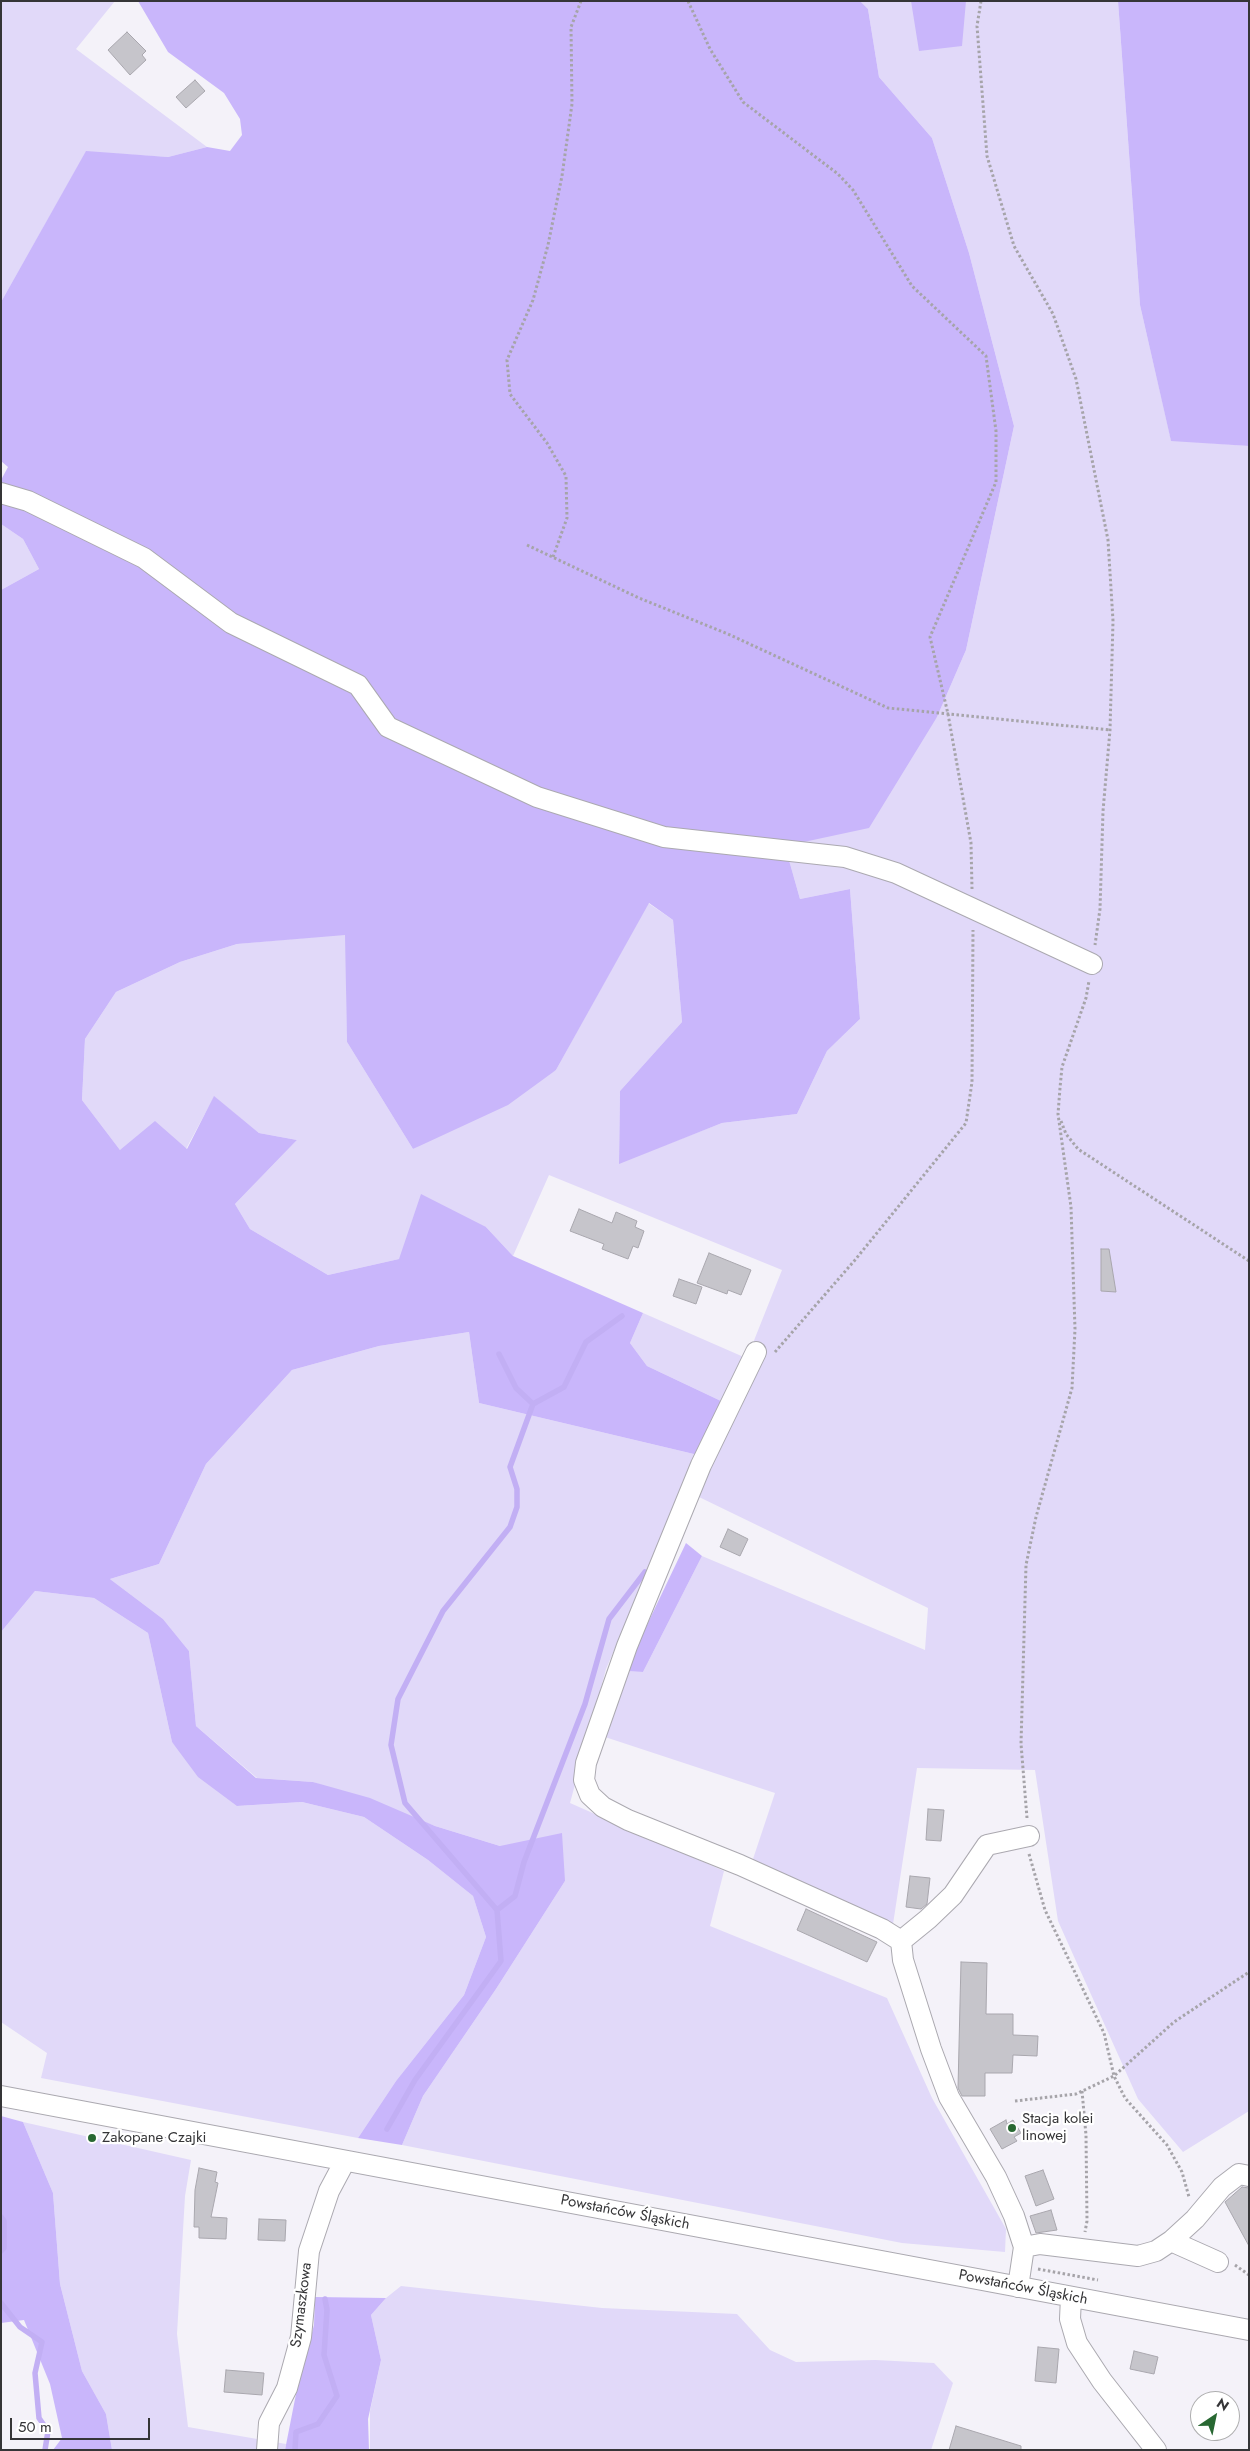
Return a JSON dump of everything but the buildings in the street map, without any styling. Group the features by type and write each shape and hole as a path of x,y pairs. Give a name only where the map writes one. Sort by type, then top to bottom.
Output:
{"street":[{"path":"1,493 28,501 144,558 231,624 358,685 388,727 537,798 664,836 845,858 896,873 1092,964"},
{"path":"756,1352 701,1465 627,1646 586,1763 584,1780 590,1795 603,1807 628,1820 740,1865 882,1929 901,1941"},
{"path":"901,1941 928,1919 952,1895 987,1845 1029,1845"},
{"path":"901,1941 903,1960 931,2049 949,2097 996,2177 1014,2216 1024,2247 1018,2287"},
{"name":"Powstańców Śląskich","path":"1,2096 1249,2330"},
{"name":"Szymaszkowa","path":"267,2450 269,2423 287,2388 301,2337 309,2251 329,2192 345,2161"},
{"path":"1024,2247 1040,2244 1138,2256 1156,2251 1171,2241 1195,2219 1222,2187 1239,2174 1249,2176"},
{"path":"1171,2241 1218,2262"},
{"path":"1071,2297 1070,2318 1077,2343 1102,2381 1156,2450"}],"path":[{"path":"553,557 567,518 566,476 547,442 510,394 507,360 533,300 548,245 562,176 572,104 571,27 580,1"},
{"path":"688,1 710,50 743,102 838,174 853,190 912,286 986,356 996,431 996,482 930,638 948,714 971,843 975,976 972,1082 966,1123 855,1260 775,1352 756,1352"},
{"path":"980,1 977,26 987,156 1014,246 1053,314 1076,379 1108,540 1112,621 1110,730 1103,811 1100,909 1086,998 1062,1067 1058,1114 1070,1207 1075,1329 1072,1388 1036,1517 1026,1565 1021,1744 1029,1845 1045,1910 1104,2033 1114,2076 1125,2098 1167,2145 1182,2172 1195,2219"},
{"path":"527,545 639,598 728,634 888,708 1110,730"},
{"path":"1058,1114 1066,1134 1078,1149 1249,1261"},
{"path":"1015,2101 1076,2094 1114,2076 1174,2022 1249,1972"},
{"path":"1082,2091 1086,2135 1087,2221"},
{"path":"1241,2271 1249,2275"}],"shaded area":[{"path":"1,1 115,1 76,49 207,147 168,157 86,152 1,302"},
{"path":"138,1 860,1 868,9 879,77 932,138 969,253 1014,426 966,650 937,717 869,828 785,846 800,899 850,889 860,1019 827,1051 797,1114 722,1123 619,1164 620,1091 682,1022 673,920 649,903 556,1070 508,1105 413,1149 347,1042 345,935 237,944 180,962 116,992 85,1039 82,1100 120,1150 155,1121 187,1149 214,1096 259,1133 297,1140 235,1204 250,1229 328,1275 399,1259 421,1194 486,1227 513,1256 643,1313 630,1343 647,1366 721,1401 698,1455 479,1403 469,1332 379,1346 292,1370 206,1464 159,1564 110,1579 163,1619 189,1651 196,1726 256,1778 313,1782 370,1798 435,1826 500,1846 562,1833 565,1881 496,1989 423,2096 402,2145 358,2138 396,2081 464,1995 486,1937 473,1896 428,1860 364,1817 302,1802 237,1806 198,1777 172,1742 148,1633 94,1598 35,1591 1,1632 1,590 39,569 23,539 1,524 1,480 8,467 1,461 1,302 86,151 168,157 207,147 230,151 242,135 240,119 224,93 168,52"},
{"path":"860,1 1118,1 1140,305 1171,440 1249,446 1249,2111 1183,2152 1138,2099 1058,1921 1035,1770 917,1768 893,1924 752,1862 775,1793 605,1737 625,1671 643,1672 702,1556 925,1650 928,1608 699,1497 728,1421 765,1349 753,1343 782,1270 549,1175 513,1256 486,1227 399,1259 328,1275 250,1229 235,1204 297,1140 259,1133 214,1097 186,1149 120,1150 82,1100 85,1039 116,992 180,962 237,944 346,934 347,1042 413,1149 556,1070 648,903 673,920 682,1022 620,1091 619,1163 722,1123 797,1114 827,1051 860,1019 850,889 800,899 785,846 937,717 966,650 1014,426 969,253 932,138 879,77 868,9"},
{"path":"911,1 966,1 962,46 919,51"},
{"path":"1118,1 1249,1 1249,446 1171,441 1140,305"},
{"path":"1,524 23,539 39,569 1,590"},
{"path":"643,1313 746,1358 721,1401 647,1366 630,1343"},
{"path":"469,1332 479,1403 698,1455 606,1669 570,1803 724,1871 710,1926 887,1998 932,2098 1006,2229 1005,2252 902,2243 402,2145 423,2096 496,1989 565,1881 500,1846 435,1826 313,1782 257,1778 196,1726 189,1651 163,1619 110,1579 159,1564 206,1464 292,1370 379,1346"},
{"path":"686,1543 702,1556 643,1672 625,1671"},
{"path":"35,1591 94,1598 148,1633 172,1742 238,1806 302,1802 364,1817 428,1860 473,1896 486,1937 464,1995 396,2081 358,2138 41,2078 47,2053 1,2022 1,1632"},
{"path":"1,2116 23,2122 53,2193 60,2284 82,2371 106,2414 112,2450 53,2450 62,2438 50,2384 24,2320 1,2323"},
{"path":"23,2122 191,2160 185,2196 177,2334 188,2427 286,2444 285,2450 112,2450 106,2414 82,2371 60,2284 53,2193"},
{"path":"401,2286 602,2308 737,2314 770,2350 796,2362 875,2360 934,2363 953,2383 931,2450 370,2450 370,2411 381,2360 371,2315 386,2298"},
{"path":"315,2297 386,2298 371,2315 381,2360 368,2419 369,2450 285,2450 296,2394 314,2325"}],"waterway":[{"path":"387,2129 415,2080 501,1961 497,1910 405,1803 391,1745 398,1699 443,1611 510,1527 517,1507 517,1489 510,1467 533,1404 564,1387 586,1342 622,1316"},
{"path":"499,1354 516,1388 533,1404"},
{"path":"497,1910 515,1896 524,1862 585,1704 609,1619 645,1572"},
{"path":"1,2217 4,2221 4,2248 1,2251"},
{"path":"295,2450 296,2432 318,2424 337,2396 324,2355 327,2310 325,2299"},
{"path":"1,2303 20,2327 42,2342 35,2373 39,2418 48,2431 45,2450"}],"place":[{"name":"Stacja kolei linowej","path":"1012,2128"},
{"name":"Zakopane Czajki","path":"92,2138"}]}
